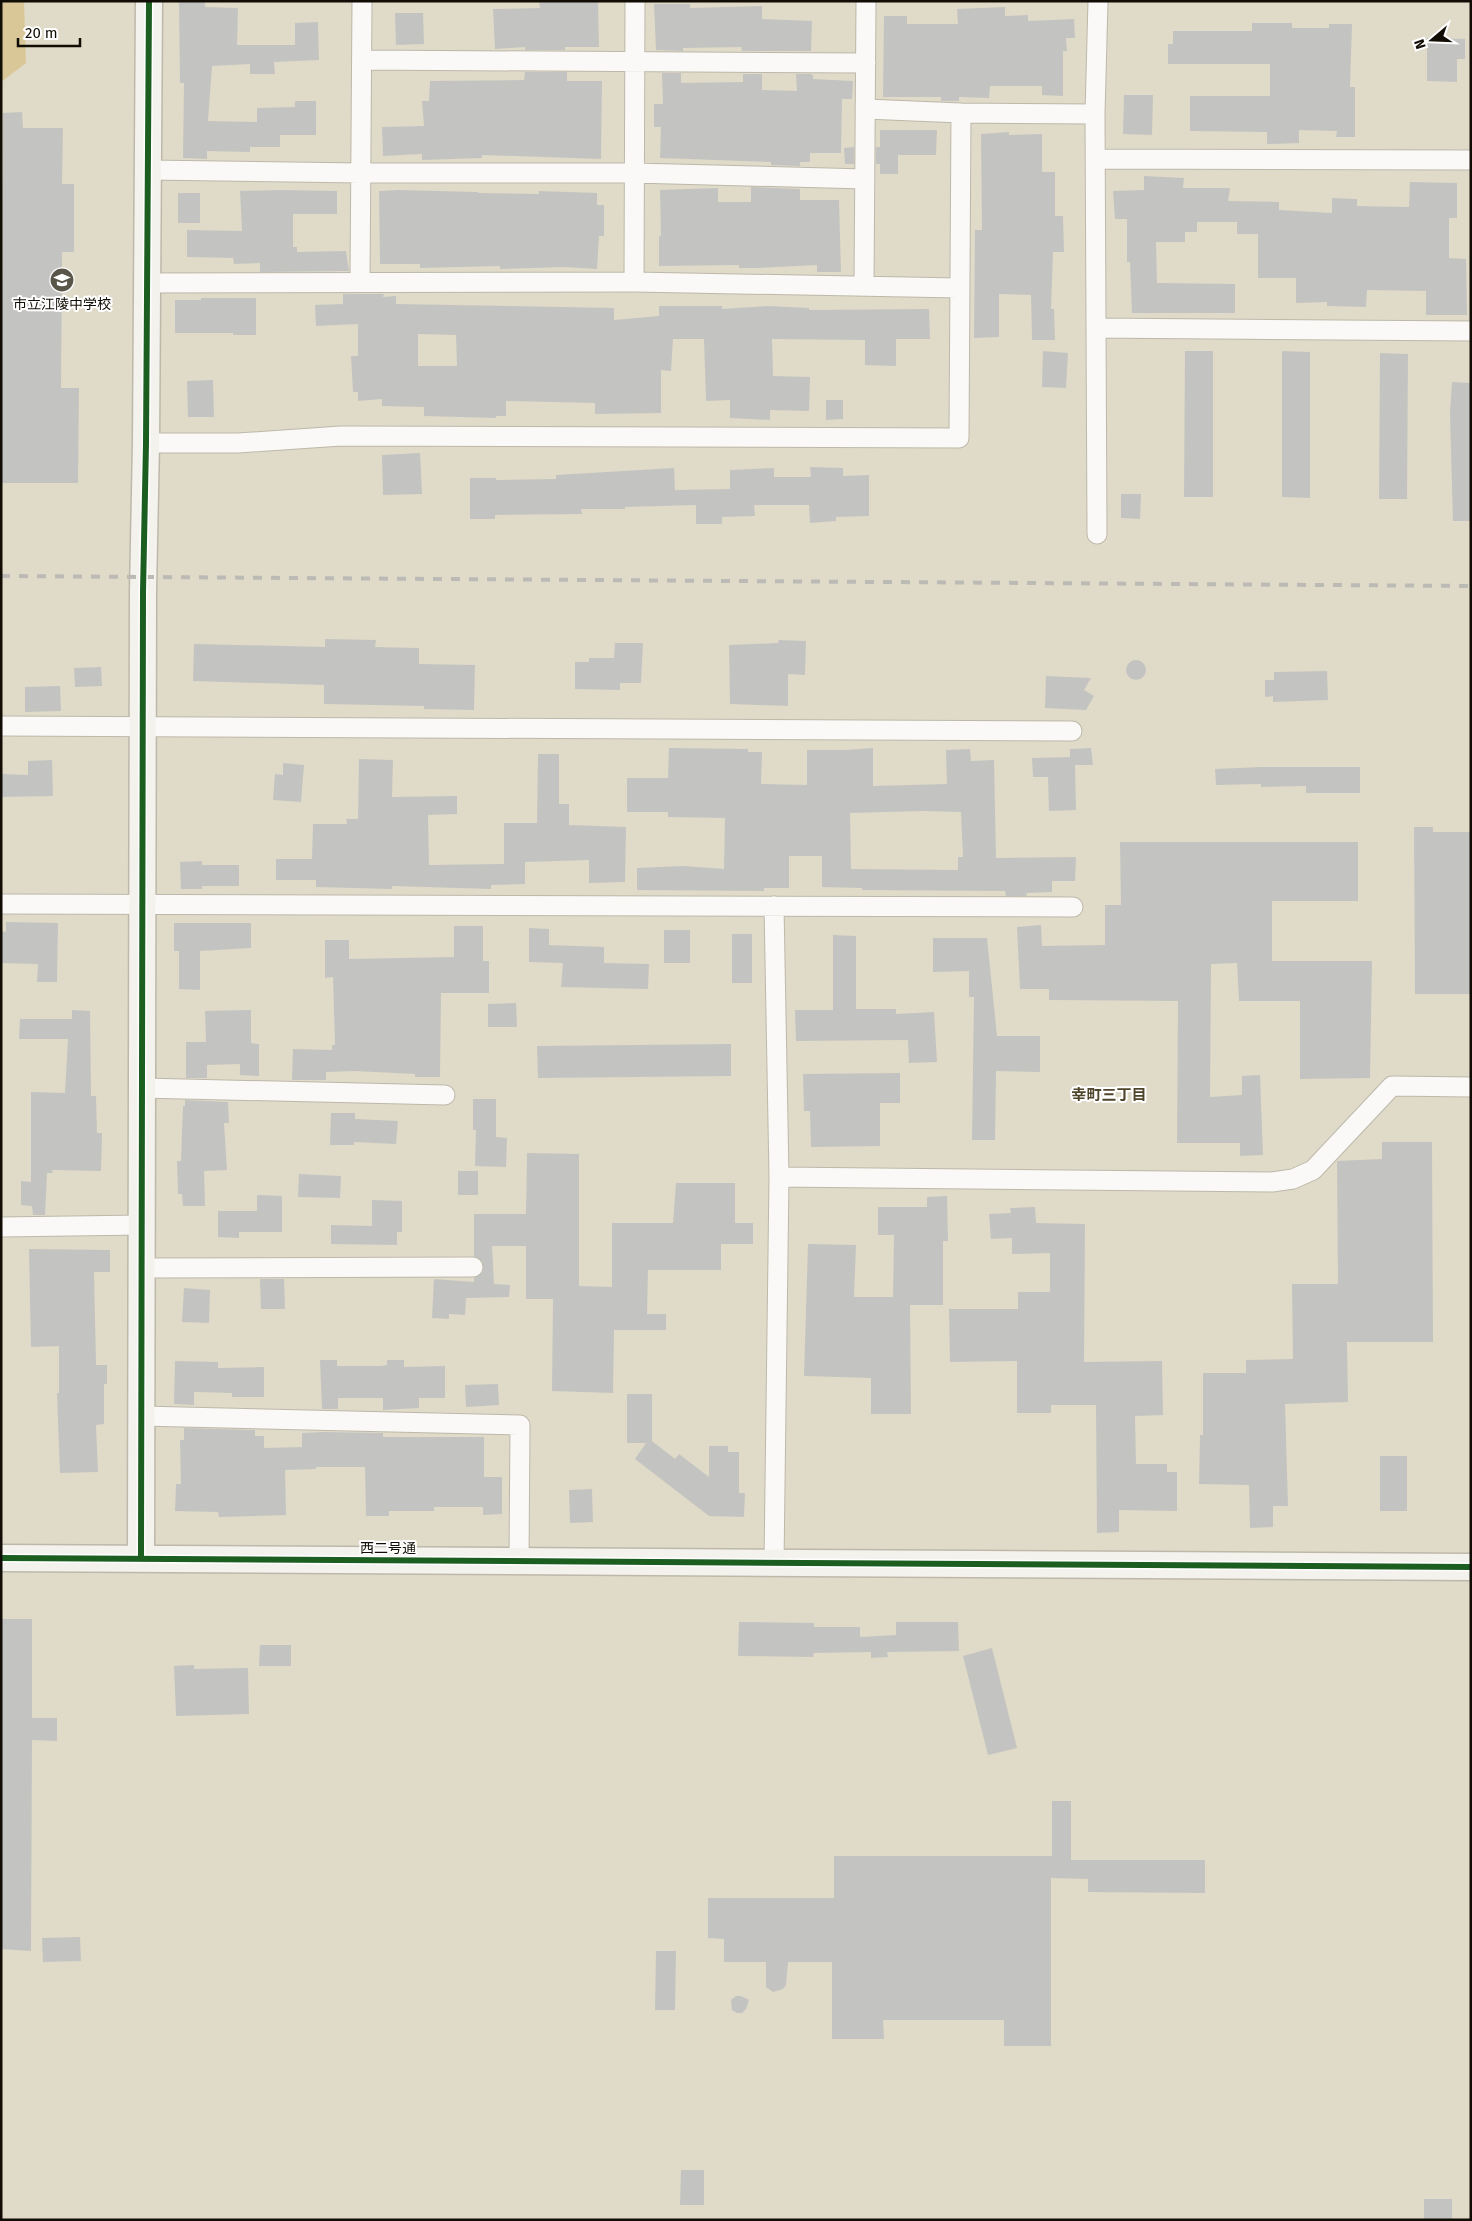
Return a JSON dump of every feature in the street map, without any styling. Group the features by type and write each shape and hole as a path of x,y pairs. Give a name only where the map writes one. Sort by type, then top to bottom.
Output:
{"street":[{"path":"141,1559 143,592 148,282 149,1"},
{"path":"360,282 362,1"},
{"path":"634,1 634,282"},
{"path":"864,286 866,1"},
{"path":"1097,534 1095,114 1098,1"},
{"path":"362,60 866,63"},
{"path":"865,109 961,114 1095,114"},
{"path":"146,443 238,443 341,436 959,438 961,114"},
{"path":"1095,159 1471,160"},
{"path":"148,170 361,173 634,172 865,179"},
{"path":"148,282 634,282 959,288"},
{"path":"1096,328 1471,331"},
{"path":"1,726 1072,731"},
{"path":"1,904 143,906 1073,907"},
{"path":"774,906 779,1177 774,1563"},
{"path":"779,1177 1272,1182 1293,1179 1313,1170 1392,1086 1471,1087"},
{"path":"142,1088 445,1095"},
{"path":"1,1227 142,1225"},
{"path":"142,1268 473,1268"},
{"path":"141,1416 520,1425 519,1560"},
{"name":"西二号通","path":"1,1558 1471,1567"}],"shaded area":[{"path":"1,1 24,1 26,63 1,82"}],"building":[{"path":"179,1 205,1 205,7 238,8 237,45 295,45 295,23 318,22 319,60 274,62 275,74 250,74 250,64 212,66 208,121 257,122 257,108 295,107 295,101 316,101 316,135 280,135 280,147 250,147 250,152 207,151 207,159 183,158 184,83 180,83"},
{"path":"539,2 598,2 599,47 565,47 565,50 525,50 525,47 495,49 493,9 540,8"},
{"path":"654,4 690,4 690,8 762,6 762,19 812,21 811,51 742,51 741,47 683,48 683,51 656,50"},
{"path":"1005,7 1005,16 1028,15 1028,21 1074,19 1075,38 1066,38 1067,51 1063,51 1063,96 1042,95 1042,86 990,86 989,98 959,97 959,101 941,101 941,97 883,97 884,16 907,16 907,24 958,24 957,9"},
{"path":"395,13 423,13 424,44 396,45"},
{"path":"1252,23 1292,23 1292,28 1329,28 1329,24 1352,24 1350,87 1355,87 1355,137 1336,137 1337,131 1299,130 1299,143 1267,144 1267,132 1190,131 1190,96 1270,96 1270,64 1168,64 1168,44 1173,44 1173,31 1252,31"},
{"path":"1427,38 1465,39 1465,59 1457,59 1457,82 1427,81"},
{"path":"525,72 567,72 567,81 602,81 601,159 482,155 482,158 422,160 422,154 383,156 382,127 424,126 422,101 429,101 430,81 524,80"},
{"path":"662,73 681,73 681,83 743,82 743,74 762,74 762,90 797,91 796,74 810,74 813,75 813,79 853,81 852,99 842,99 841,153 810,153 810,162 800,162 800,166 771,165 771,162 660,158 661,127 654,127 654,104 663,104"},
{"path":"1124,95 1153,95 1152,135 1123,134"},
{"path":"22,112 23,128 63,128 62,184 74,184 74,252 62,252 61,388 79,388 78,483 1,483 3,113"},
{"path":"880,130 937,130 936,155 898,155 898,174 880,174 880,164 876,164 876,147 880,147"},
{"path":"1009,132 1009,135 1042,134 1042,172 1055,172 1055,216 1063,216 1064,252 1053,252 1051,309 1054,309 1055,340 1032,340 1031,295 999,294 999,337 974,338 975,230 982,230 981,134"},
{"path":"854,147 854,164 845,164 844,148"},
{"path":"1144,176 1184,178 1183,188 1230,188 1228,201 1279,202 1279,210 1332,213 1332,198 1357,199 1357,206 1409,207 1410,182 1457,183 1457,218 1449,218 1449,258 1466,259 1467,315 1426,315 1426,291 1367,290 1366,307 1327,306 1327,302 1296,303 1296,278 1258,278 1258,234 1237,234 1237,222 1197,222 1197,232 1185,232 1185,242 1156,242 1157,283 1235,284 1235,313 1132,313 1130,262 1127,262 1127,219 1115,219 1113,191 1144,190"},
{"path":"751,187 800,189 800,200 839,200 841,272 817,272 817,265 757,268 739,268 739,265 659,266 659,236 661,236 660,190 718,188 718,202 751,202"},
{"path":"240,191 337,191 337,214 293,214 293,247 297,247 297,252 346,251 349,271 260,272 260,263 234,264 233,258 187,257 187,230 242,231"},
{"path":"379,191 539,194 539,191 597,193 597,205 604,205 604,236 599,236 597,269 564,267 500,269 500,266 420,268 420,264 380,264"},
{"path":"178,193 200,193 200,223 178,223"},
{"path":"343,294 384,294 383,297 396,296 396,304 614,308 614,320 659,316 659,306 722,306 722,309 768,306 809,308 809,310 929,309 930,339 896,339 896,366 865,365 865,340 772,339 773,376 810,377 809,411 770,410 770,420 730,418 730,400 706,401 704,339 673,339 671,371 661,370 661,413 595,414 595,403 506,401 506,416 496,416 496,418 424,416 424,407 382,406 382,399 358,401 358,392 353,392 351,356 358,356 358,324 316,326 315,305 343,304","holes":["418,334 456,335 457,366 418,366"]},
{"path":"201,298 256,298 256,335 175,333 175,300 201,300"},
{"path":"1043,351 1068,353 1066,388 1042,387"},
{"path":"1185,351 1213,351 1213,497 1184,497"},
{"path":"1282,351 1310,352 1310,498 1282,497"},
{"path":"1380,353 1408,354 1407,499 1379,499"},
{"path":"213,380 214,417 188,417 187,381"},
{"path":"1452,382 1471,383 1471,521 1453,521 1450,413"},
{"path":"826,400 843,400 843,419 826,420"},
{"path":"420,453 422,494 383,495 382,455"},
{"path":"810,467 843,468 843,476 869,475 869,516 836,517 836,521 810,523 809,505 754,505 755,516 722,517 722,524 696,524 696,505 625,507 625,509 581,509 582,514 495,515 495,519 470,519 470,478 496,478 496,480 556,479 556,475 674,468 675,490 730,489 730,470 774,468 774,477 811,477"},
{"path":"1121,494 1141,494 1140,519 1121,518"},
{"path":"325,639 376,640 375,647 419,648 419,664 475,665 474,710 424,709 424,706 324,704 324,685 193,681 194,644 325,647"},
{"path":"779,640 806,641 805,675 788,674 788,706 730,704 729,645 778,643"},
{"path":"615,643 643,643 641,683 620,683 620,690 575,689 575,662 589,662 589,658 614,658"},
{"path":"1136,660 1143,663 1146,670 1143,677 1136,680 1129,677 1126,670 1129,663"},
{"path":"101,667 102,686 75,687 74,668"},
{"path":"1327,671 1328,700 1273,702 1273,696 1265,697 1265,680 1274,680 1274,672"},
{"path":"1046,676 1091,678 1084,690 1094,696 1086,710 1045,708"},
{"path":"60,686 61,711 25,712 25,687"},
{"path":"669,748 748,749 748,752 762,752 761,784 807,785 807,750 873,748 873,786 947,784 946,750 970,749 971,761 994,760 996,858 1076,857 1075,881 1052,881 1052,892 1026,893 1027,896 1006,896 1005,891 862,890 862,888 822,887 822,856 789,856 789,888 764,888 764,891 637,890 637,868 683,866 724,869 725,818 668,817 668,812 627,812 627,778 668,778","holes":["961,812 963,857 958,857 958,870 851,869 850,813"]},
{"path":"1091,748 1093,765 1075,765 1076,810 1049,811 1048,777 1033,777 1032,758 1070,757 1070,749"},
{"path":"538,754 559,754 559,804 569,804 569,825 626,827 625,882 589,883 589,860 525,862 525,884 491,885 491,889 392,886 392,889 316,887 316,880 276,880 276,859 312,859 313,824 347,824 346,819 358,819 359,759 393,760 392,797 457,796 457,814 428,815 429,865 504,864 504,823 537,823"},
{"path":"52,760 53,796 1,797 1,774 28,775 28,761"},
{"path":"283,763 304,765 301,802 273,800 275,774 283,775"},
{"path":"1360,767 1360,793 1306,793 1306,786 1216,785 1215,769"},
{"path":"1414,827 1433,827 1433,832 1471,832 1471,994 1415,994"},
{"path":"1120,842 1358,842 1358,901 1272,901 1272,961 1372,961 1370,1078 1300,1079 1300,1001 1239,1001 1237,963 1211,964 1210,1097 1242,1095 1242,1076 1260,1075 1263,1155 1240,1156 1240,1143 1177,1143 1178,1001 1049,1000 1049,989 1020,989 1017,927 1041,925 1042,946 1105,945 1105,905 1121,905"},
{"path":"202,861 202,865 239,865 239,886 202,886 202,889 181,889 180,862"},
{"path":"6,922 58,923 57,982 37,982 38,964 1,963 1,931 6,932"},
{"path":"174,923 251,923 251,948 200,951 200,990 179,989 179,951 174,951"},
{"path":"454,926 483,926 483,961 489,961 489,993 441,993 440,1077 415,1077 415,1074 354,1071 326,1072 326,1080 292,1080 293,1049 332,1050 332,1045 335,1045 333,977 325,978 325,940 349,940 349,959 454,957"},
{"path":"529,928 549,929 549,945 604,947 604,963 649,964 648,989 561,987 563,963 529,962"},
{"path":"664,930 690,930 690,963 664,963"},
{"path":"732,934 752,934 752,983 732,983"},
{"path":"833,935 856,936 856,1009 896,1009 896,1014 934,1012 937,1062 909,1063 908,1040 796,1041 795,1010 833,1010"},
{"path":"933,938 987,938 997,1036 1040,1036 1040,1072 996,1071 995,1140 972,1140 974,997 969,997 969,971 933,972"},
{"path":"516,1003 517,1027 488,1027 488,1004"},
{"path":"72,1010 90,1011 91,1096 96,1096 97,1133 102,1133 101,1171 52,1170 53,1173 47,1173 45,1215 33,1215 32,1206 21,1205 21,1181 31,1182 31,1092 65,1093 68,1039 19,1039 20,1019 72,1019"},
{"path":"251,1010 251,1043 259,1044 259,1076 240,1075 240,1064 207,1065 207,1078 186,1078 186,1042 206,1042 205,1011"},
{"path":"731,1044 731,1076 538,1078 537,1046"},
{"path":"900,1073 900,1103 880,1103 880,1146 811,1147 810,1111 804,1111 803,1074"},
{"path":"473,1099 496,1099 496,1137 507,1138 506,1167 475,1166 476,1130 473,1130"},
{"path":"185,1100 228,1102 229,1123 224,1123 227,1170 204,1171 205,1206 183,1206 182,1194 178,1194 177,1161 181,1161 183,1106 185,1106"},
{"path":"331,1113 355,1113 355,1119 398,1121 396,1144 354,1142 354,1145 330,1145"},
{"path":"1382,1142 1432,1142 1433,1342 1347,1342 1348,1402 1285,1404 1288,1506 1273,1506 1273,1527 1250,1528 1249,1485 1199,1484 1200,1435 1203,1435 1203,1373 1246,1373 1246,1360 1293,1359 1292,1284 1338,1284 1337,1161 1382,1159"},
{"path":"527,1153 579,1154 579,1286 612,1287 612,1223 673,1223 676,1183 735,1183 735,1223 753,1223 753,1244 721,1244 721,1270 648,1270 647,1314 666,1314 666,1330 614,1330 613,1393 552,1391 553,1299 526,1299 526,1246 492,1246 494,1284 510,1285 509,1297 466,1298 465,1315 449,1314 449,1319 432,1318 434,1279 474,1282 474,1278 483,1272 483,1262 474,1256 474,1214 526,1214"},
{"path":"458,1171 478,1171 478,1195 458,1195"},
{"path":"299,1174 341,1176 340,1198 298,1197"},
{"path":"257,1195 282,1196 282,1232 239,1232 239,1238 218,1237 218,1211 257,1211"},
{"path":"947,1196 948,1241 943,1241 943,1305 910,1305 911,1414 871,1414 871,1378 804,1376 808,1244 856,1245 854,1297 893,1297 894,1235 878,1235 878,1207 927,1207 927,1197"},
{"path":"372,1200 402,1201 402,1232 397,1232 397,1245 331,1244 331,1225 372,1226"},
{"path":"1035,1207 1036,1223 1085,1224 1084,1362 1162,1361 1163,1415 1135,1416 1136,1464 1167,1464 1167,1472 1177,1472 1177,1511 1119,1510 1119,1532 1097,1533 1096,1405 1051,1405 1051,1413 1017,1413 1017,1361 950,1362 949,1309 1018,1309 1018,1292 1050,1292 1050,1253 1012,1254 1012,1238 991,1239 989,1214 1011,1213 1010,1208"},
{"path":"29,1249 110,1250 110,1272 94,1272 96,1365 107,1365 107,1384 104,1384 104,1424 96,1425 98,1472 60,1473 57,1393 59,1393 59,1346 31,1347"},
{"path":"260,1279 284,1279 285,1309 261,1309"},
{"path":"184,1288 210,1290 209,1323 182,1322"},
{"path":"320,1360 337,1360 337,1366 381,1366 387,1365 387,1360 404,1360 404,1367 445,1366 445,1398 419,1398 419,1408 383,1410 383,1398 338,1398 338,1409 322,1409"},
{"path":"175,1361 218,1362 218,1368 264,1367 264,1397 232,1397 232,1393 194,1392 194,1405 174,1404"},
{"path":"498,1384 499,1405 466,1407 465,1385"},
{"path":"627,1394 652,1394 652,1441 675,1459 679,1454 709,1477 709,1446 728,1446 728,1452 739,1452 739,1493 745,1493 744,1517 709,1516 635,1459 646,1443 627,1443"},
{"path":"184,1428 255,1430 255,1436 264,1436 264,1448 302,1447 302,1433 383,1433 383,1437 484,1437 484,1477 502,1477 502,1514 483,1515 483,1507 434,1507 434,1511 389,1511 389,1516 366,1516 365,1467 316,1467 316,1469 285,1470 286,1515 219,1517 218,1512 175,1511 176,1484 181,1484 180,1440 184,1440"},
{"path":"1380,1456 1407,1456 1407,1511 1380,1511"},
{"path":"592,1489 593,1522 570,1523 569,1490"},
{"path":"1,1619 32,1619 32,1718 57,1718 57,1741 32,1740 31,1951 1,1949"},
{"path":"739,1622 814,1623 814,1627 860,1627 860,1637 896,1635 896,1622 958,1622 959,1651 887,1652 888,1657 871,1658 871,1652 814,1653 813,1657 738,1656"},
{"path":"260,1645 291,1645 291,1666 259,1666"},
{"path":"992,1648 1017,1748 988,1755 963,1656"},
{"path":"194,1665 194,1669 248,1668 249,1714 176,1716 174,1666"},
{"path":"1052,1801 1071,1801 1071,1860 1205,1860 1205,1893 1088,1892 1088,1879 1051,1878 1051,2046 1004,2046 1004,2020 883,2020 884,2039 832,2039 832,1962 788,1962 786,1985 783,1989 773,1992 766,1987 766,1962 724,1962 724,1939 708,1938 708,1898 834,1898 834,1856 1052,1856"},
{"path":"80,1937 81,1961 43,1962 42,1938"},
{"path":"656,1951 676,1951 675,2010 655,2010"},
{"path":"736,1996 749,2000 746,2009 742,2013 732,2010 731,2000"},
{"path":"681,2170 704,2170 704,2205 680,2205"},
{"path":"1424,2199 1452,2199 1452,2220 1424,2220"}],"railway":[{"path":"1,576 1471,586"}],"cycle path":[{"path":"141,1559 143,592 149,1"},
{"path":"1,1558 1471,1567"}],"place":[{"name":"市立江陵中学校","path":"62,280"}],"district":[{"name":"幸町三丁目","path":"1109,1095"}]}
